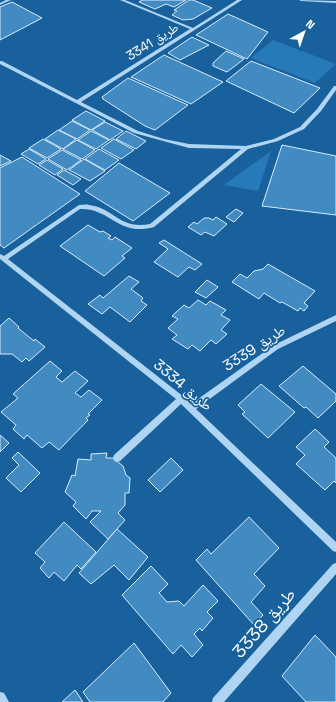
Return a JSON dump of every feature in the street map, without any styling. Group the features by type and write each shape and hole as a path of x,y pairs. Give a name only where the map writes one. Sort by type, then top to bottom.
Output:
{"street":[{"path":"0,4 9,0"},
{"path":"122,0 193,29"},
{"name":"طريق 3341","path":"77,102 240,0"},
{"path":"301,0 336,2"},
{"path":"1,63 136,132 189,146 246,148 276,140 302,128 319,110 336,88"},
{"path":"2,258 79,207 92,207 131,228 152,226 246,148"},
{"name":"طريق 3334","path":"2,258 181,399 336,548"},
{"name":"طريق 3339","path":"191,408 276,347 336,318"},
{"path":"118,458 181,399"},
{"name":"طريق 3338","path":"217,702 336,567"},
{"path":"0,697 4,702"}],"shaded area":[{"path":"273,40 336,64 315,83 251,58"},
{"path":"271,151 258,191 224,185"}],"building":[{"path":"142,0 186,0 174,7 166,4 155,9 139,2"},
{"path":"189,0 193,0 212,8 193,19 183,20 172,15 177,11 174,10"},
{"path":"12,2 42,18 0,40 0,7"},
{"path":"228,14 268,32 247,59 196,35"},
{"path":"192,37 209,45 180,60 168,53"},
{"path":"226,51 244,59 227,72 213,66 213,63"},
{"path":"164,55 223,82 191,104 131,77"},
{"path":"251,61 320,88 294,113 226,81"},
{"path":"128,78 188,105 155,130 145,126 102,97"},
{"path":"86,111 105,121 91,130 72,120"},
{"path":"72,121 90,130 77,139 59,130"},
{"path":"105,122 123,131 110,140 92,130"},
{"path":"58,130 76,139 63,149 45,139"},
{"path":"91,131 109,140 96,149 78,140"},
{"path":"126,131 146,141 136,149 116,139"},
{"path":"43,139 61,149 47,158 29,148"},
{"path":"114,139 134,150 121,159 101,148"},
{"path":"77,140 95,150 82,159 63,149"},
{"path":"282,145 336,156 336,215 262,206"},
{"path":"29,149 46,159 38,164 21,154"},
{"path":"99,149 119,160 105,170 85,159"},
{"path":"62,150 81,160 67,170 48,159"},
{"path":"0,155 11,161 0,166"},
{"path":"22,157 80,194 4,248 0,245 0,168"},
{"path":"84,159 105,171 90,181 69,170"},
{"path":"47,160 63,169 55,175 39,165"},
{"path":"119,163 170,193 133,221 85,191"},
{"path":"64,170 81,179 73,185 57,175"},
{"path":"236,209 243,213 234,222 226,217"},
{"path":"216,217 227,224 214,236 205,232 201,235 188,227 194,222 197,224 204,218 213,220"},
{"path":"88,225 111,236 108,238 112,240 115,237 132,248 122,256 125,258 104,276 60,246"},
{"path":"164,240 202,264 195,270 189,267 178,277 154,262 168,249 159,243"},
{"path":"268,264 315,291 304,303 308,306 304,311 300,308 298,311 282,302 280,303 264,293 259,299 232,282 240,274 247,278 254,271 263,269"},
{"path":"129,276 139,282 131,289 143,298 141,301 147,305 130,322 110,307 102,314 88,304 100,295 103,298"},
{"path":"207,280 218,287 206,298 195,292"},
{"path":"198,300 206,305 210,301 226,310 221,315 230,320 221,330 227,334 216,344 211,340 200,351 192,345 188,349 172,339 177,335 168,328 178,319 172,316 184,305 189,308"},
{"path":"9,318 19,327 18,328 34,341 35,339 45,347 29,361 26,358 22,362 12,354 0,354 0,326"},
{"path":"50,361 62,371 56,377 62,382 75,371 88,381 75,393 81,397 89,390 102,400 88,414 90,415 86,418 88,420 59,450 49,442 42,448 27,435 24,439 13,429 16,425 1,412 18,398 13,394"},
{"path":"303,366 336,394 336,401 318,418 279,386"},
{"path":"261,384 295,412 268,438 242,414 245,412 238,405"},
{"path":"315,429 329,442 324,447 336,458 336,483 334,481 325,490 296,464 305,455 296,447"},
{"path":"0,435 9,443 0,452"},
{"path":"18,452 40,473 21,492 6,478 19,465 12,458"},
{"path":"107,453 106,458 113,458 123,466 126,475 130,478 129,493 125,493 125,505 118,513 125,520 108,539 90,522 101,511 92,511 86,519 73,506 76,502 65,492 72,475 75,476 78,459 91,460 91,454"},
{"path":"171,458 183,470 160,492 148,480"},
{"path":"249,517 279,548 254,574 265,586 251,602 263,615 254,625 196,560 207,549 211,554"},
{"path":"64,522 96,552 81,569 77,565 64,581 54,572 49,578 40,568 45,562 35,553"},
{"path":"117,529 148,557 129,580 114,565 91,584 79,573"},
{"path":"151,566 168,584 159,593 167,602 179,601 184,606 203,585 218,601 207,612 213,618 202,631 200,628 194,634 203,645 192,657 181,645 173,654 122,595"},
{"path":"315,635 336,657 336,702 306,702 282,676"},
{"path":"134,643 171,693 163,702 90,702 83,692"},
{"path":"75,690 83,702 62,702"}]}
